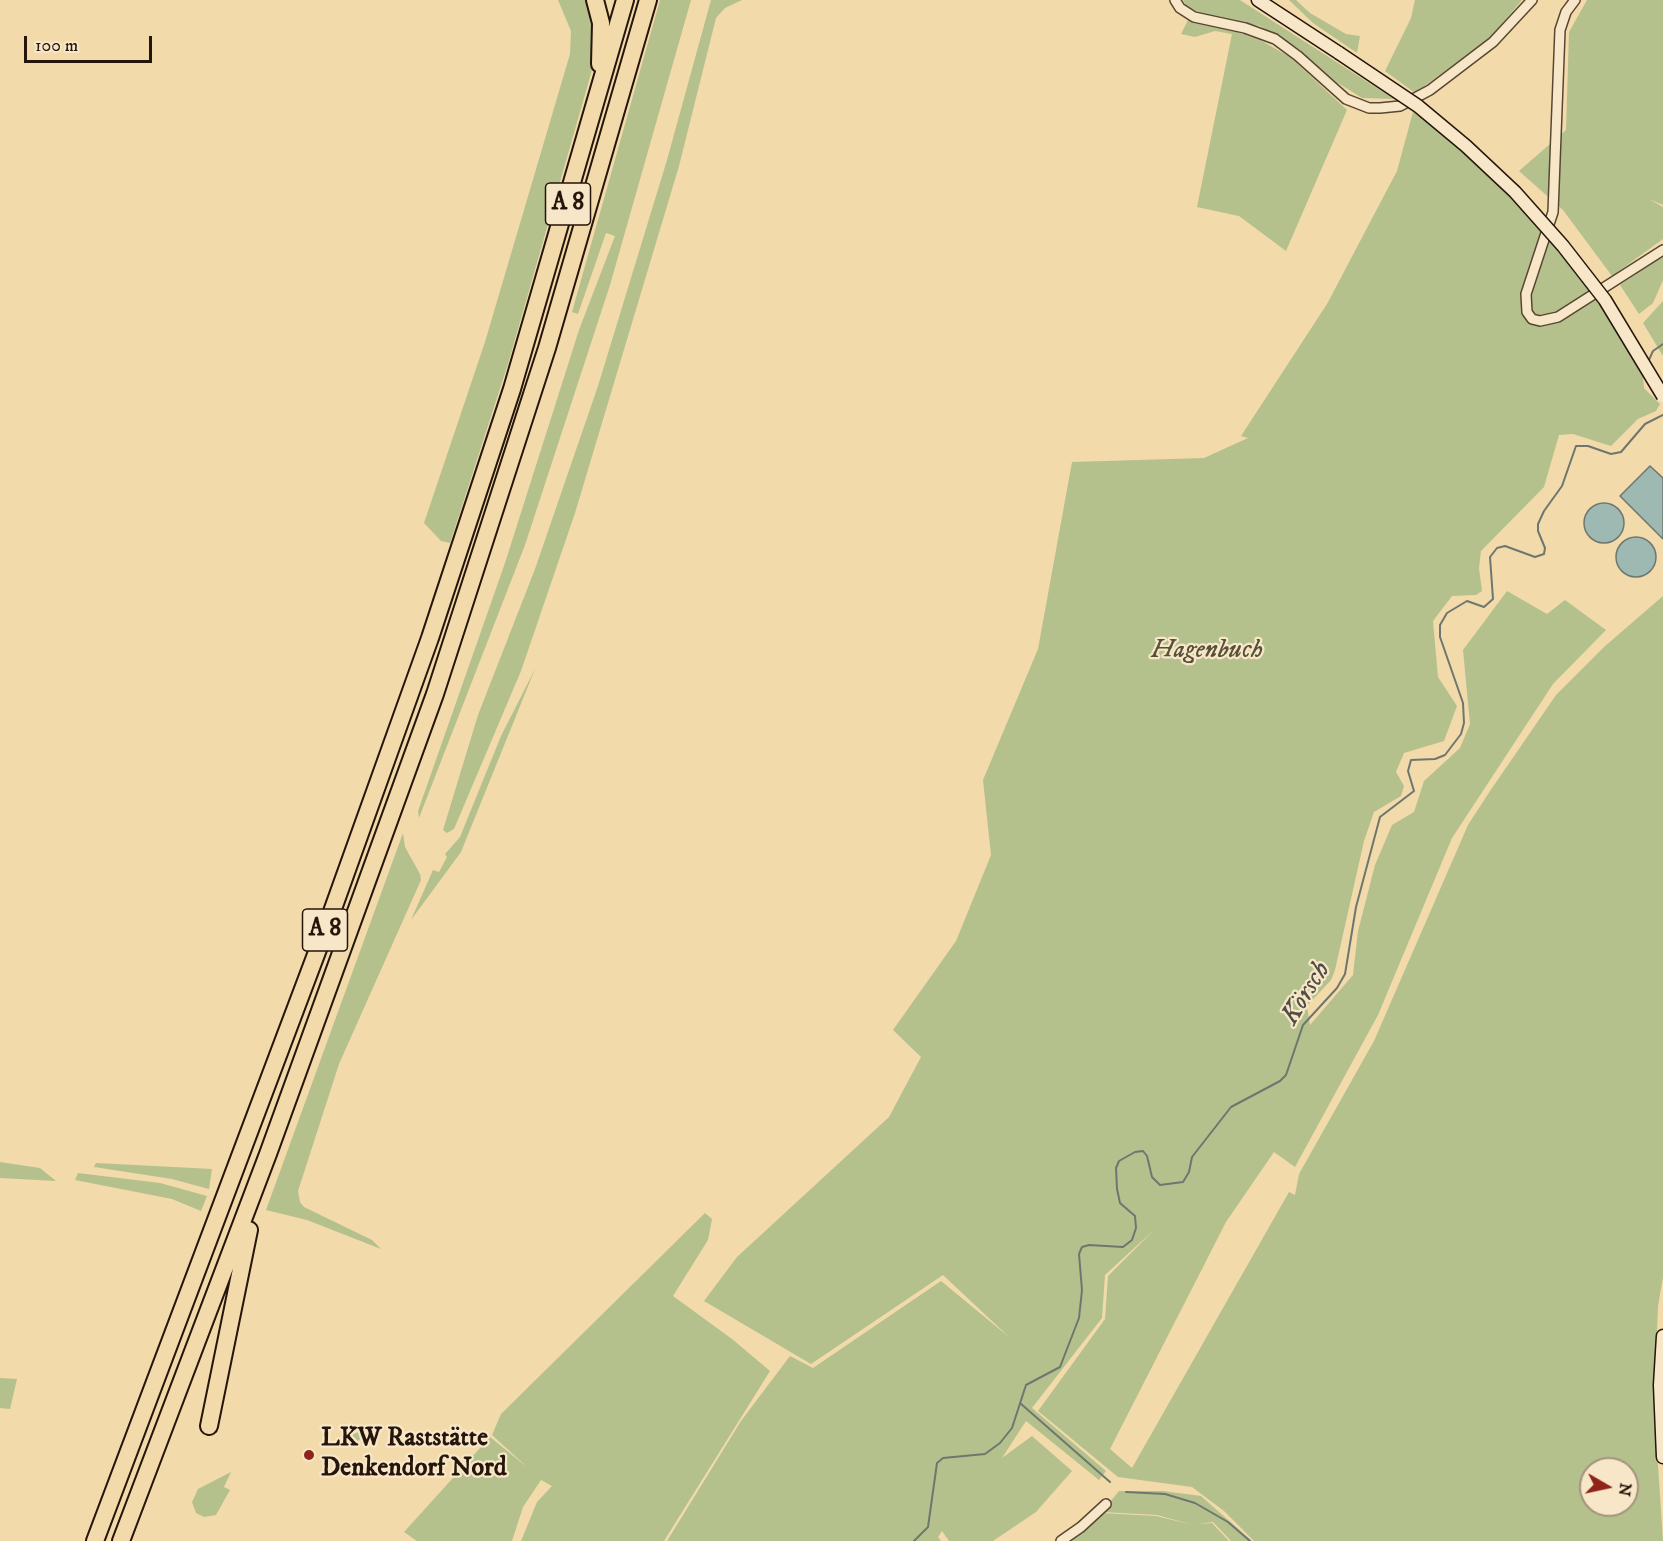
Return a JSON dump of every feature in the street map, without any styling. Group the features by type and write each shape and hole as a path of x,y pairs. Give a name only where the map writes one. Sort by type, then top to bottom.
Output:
{"highway":[{"path":"595,0 601,27 599,95"},
{"name":"A 8","path":"95,1541 395,738 512,389 625,0"},
{"name":"A 8","path":"121,1541 268,1154 435,694 509,473 582,235 648,0"},
{"path":"209,1426 236,1287 268,1154"}],"main road":[{"path":"1258,0 1418,106 1466,146 1515,192 1563,246 1605,300 1663,396"},
{"path":"1663,1336 1660,1385 1663,1457"}],"street":[{"path":"1175,0 1180,8 1194,17 1245,28 1275,39 1298,56 1346,99 1369,108 1400,106 1430,90 1493,42 1532,0"},
{"path":"1575,0 1566,12 1560,30 1553,212 1526,294 1527,312 1532,319 1540,321 1558,317 1663,250"},
{"path":"1061,1541 1082,1527 1106,1504"}],"green space":[{"path":"558,0 591,0 596,56 508,364 450,543 441,541 424,523 485,342 570,54 571,31"},
{"path":"660,0 691,0 610,285 525,545 419,818 418,811 505,563 579,330 615,236 606,233 578,314 572,312"},
{"path":"711,0 742,0 725,8 716,18 679,166 575,513 521,671 454,829 447,833 443,830 478,715 535,569 598,386 667,160"},
{"path":"1183,0 1240,0 1394,99 1362,98 1335,81 1299,49 1260,26 1202,14 1186,6"},
{"path":"1289,0 1296,0 1310,13 1346,34 1360,36 1357,53 1313,23"},
{"path":"1415,0 1522,0 1491,37 1415,93 1385,71 1411,18"},
{"path":"1587,0 1663,0 1663,205 1649,199 1663,207 1663,239 1612,276 1563,210 1519,171 1566,130 1569,32"},
{"path":"1188,20 1230,29 1262,41 1290,57 1347,110 1286,251 1239,216 1197,207 1232,34 1215,31 1195,37 1181,34"},
{"name":"Hagenbuch","path":"1413,112 1467,152 1518,201 1611,311 1641,357 1644,388 1660,404 1656,411 1638,419 1611,446 1573,434 1559,435 1544,487 1481,551 1479,568 1482,591 1476,595 1452,596 1433,621 1438,677 1457,706 1444,741 1404,753 1396,772 1404,786 1401,796 1374,812 1364,841 1335,970 1331,980 1307,1006 1310,1025 1353,975 1358,931 1375,865 1392,825 1414,812 1424,781 1460,748 1470,724 1463,650 1507,591 1547,614 1565,600 1606,630 1553,684 1452,838 1378,1015 1295,1167 1274,1152 1226,1222 1110,1449 1132,1468 1289,1192 1295,1195 1299,1174 1374,1041 1468,825 1490,791 1556,695 1604,647 1663,596 1663,1277 1658,1306 1654,1405 1663,1541 1254,1541 1224,1511 1192,1487 1118,1477 1038,1411 1105,1319 1108,1276 1155,1229 1105,1275 1102,1318 1032,1408 1106,1471 1099,1480 1026,1421 1002,1458 1032,1436 1072,1471 1036,1512 993,1541 949,1541 942,1531 938,1537 941,1541 667,1541 741,1421 790,1356 813,1368 941,1281 1009,1337 943,1275 811,1364 704,1301 737,1257 889,1117 921,1057 893,1030 956,941 991,855 983,780 1038,649 1072,462 1204,458 1248,438 1241,436 1327,304 1397,171"},
{"path":"1663,256 1663,280 1653,303 1639,314 1620,285"},
{"path":"1663,301 1663,356 1643,323"},
{"path":"535,669 461,852 411,920 433,870 439,872 447,857 445,854 460,837 501,736"},
{"path":"403,833 405,847 421,880 339,1064 298,1191 300,1202 304,1207 372,1240 381,1249 307,1220 266,1210"},
{"path":"0,1162 40,1168 56,1181 0,1178"},
{"path":"96,1163 212,1169 209,1189 172,1179 94,1167"},
{"path":"78,1173 160,1183 207,1196 201,1211 172,1199 75,1180"},
{"path":"705,1213 712,1219 708,1240 673,1296 732,1339 770,1371 664,1541 521,1541 537,1502 552,1486 541,1480 523,1507 512,1541 417,1541 404,1532 490,1437 527,1467 492,1435 501,1414"},
{"path":"0,1378 17,1379 10,1409 0,1408"},
{"path":"364,1430 364,1436 355,1443 334,1446 343,1438"},
{"path":"231,1472 224,1487 230,1490 216,1515 204,1517 196,1513 192,1502 198,1489"},
{"path":"1119,1491 1163,1491 1201,1496 1252,1541 1231,1541 1213,1522 1197,1524 1212,1523 1229,1541 1071,1541 1101,1513 1156,1516 1193,1525 1157,1515 1102,1512"}],"water":[{"path":"1650,466 1663,478 1663,539 1620,496"},
{"path":"1604,503 1618,509 1624,523 1618,537 1604,543 1590,537 1584,523 1590,509"},
{"path":"1636,537 1650,543 1656,557 1650,571 1636,577 1622,571 1616,557 1622,543"}],"waterway":[{"name":"Körsch","path":"1648,362 1653,351 1663,344"},
{"name":"Körsch","path":"914,1541 928,1527 937,1463 943,1458 985,1454 1000,1443 1012,1428 1026,1385 1060,1367 1079,1318 1082,1290 1079,1254 1082,1247 1089,1245 1123,1247 1132,1240 1136,1228 1135,1216 1120,1203 1116,1168 1119,1161 1135,1152 1143,1151 1147,1156 1152,1177 1160,1185 1183,1182 1189,1172 1192,1157 1231,1107 1280,1081 1286,1075 1303,1025 1337,988 1345,974 1356,907 1380,817 1414,791 1408,771 1411,760 1435,759 1445,755 1461,734 1464,723 1463,703 1440,637 1440,625 1447,613 1467,601 1484,607 1493,599 1490,557 1497,548 1505,546 1535,557 1544,554 1545,548 1538,531 1538,524 1544,511 1562,486 1576,446 1588,446 1611,454 1621,452 1645,424 1663,415"},
{"path":"1020,1403 1110,1482"},
{"path":"1126,1492 1165,1494 1195,1503 1228,1522 1250,1541"}],"place":[{"name":"LKW Raststätte Denkendorf Nord","path":"309,1455"}]}
